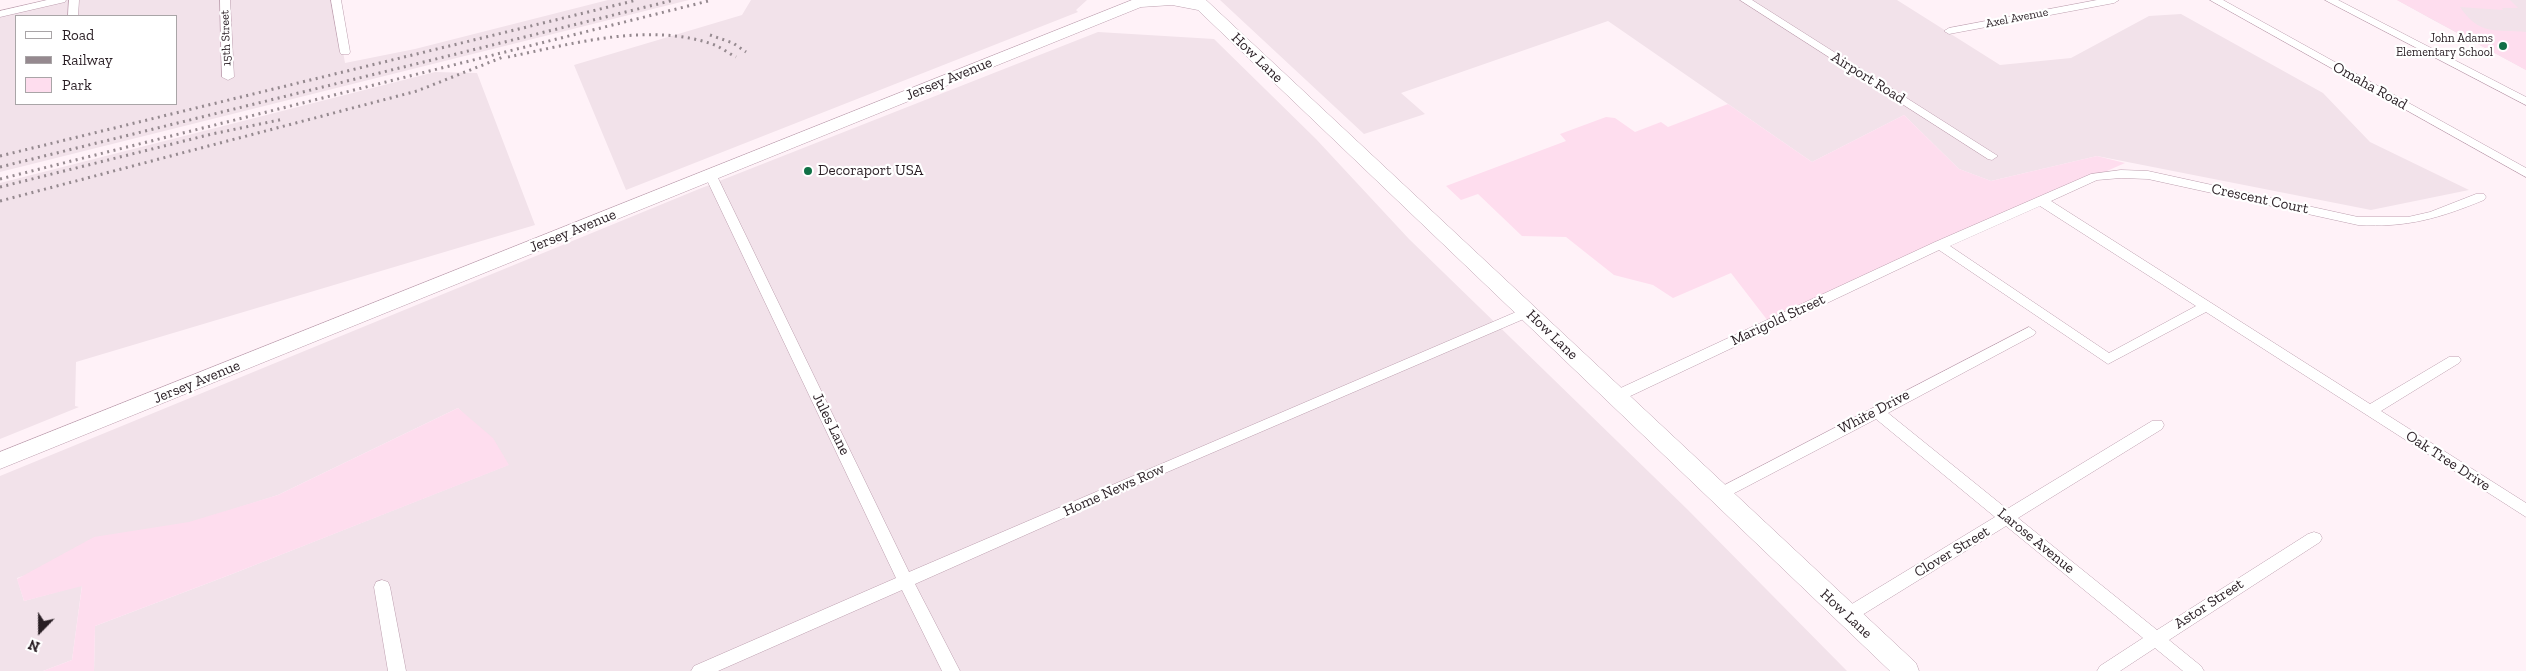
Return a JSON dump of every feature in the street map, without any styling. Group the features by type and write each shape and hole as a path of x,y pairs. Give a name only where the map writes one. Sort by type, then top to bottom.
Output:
{"street":[{"path":"0,14 61,0"},
{"path":"73,15 74,0"},
{"name":"15th Street","path":"225,0 228,77"},
{"path":"336,0 345,52"},
{"name":"Jersey Avenue","path":"0,461 1142,1 1172,0 1201,2"},
{"name":"Airport Road","path":"1745,0 1992,156"},
{"name":"Axel Avenue","path":"1950,31 2114,0"},
{"name":"Omaha Road","path":"2214,0 2526,173"},
{"path":"2330,0 2526,102"},
{"name":"How Lane","path":"1201,2 1907,671"},
{"name":"Crescent Court","path":"1940,245 2095,177 2121,174 2163,178 2358,221 2386,224 2413,222 2432,217 2480,197"},
{"name":"Jules Lane","path":"711,176 906,582 951,671"},
{"path":"2042,201 2370,411 2454,360"},
{"path":"1940,245 2108,359 2206,306"},
{"name":"Marigold Street","path":"1617,396 1940,245"},
{"name":"Home News Row","path":"700,671 906,582 1152,472 1528,312"},
{"name":"White Drive","path":"1720,494 2029,332"},
{"name":"Larose Avenue","path":"1876,411 2195,671"},
{"name":"Oak Tree Drive","path":"2370,411 2526,511"},
{"name":"Clover Street","path":"1848,615 2158,425"},
{"name":"Astor Street","path":"2106,671 2314,538"},
{"path":"382,587 397,671"}],"shaded area":[{"path":"62,0 334,0 345,63 415,49 608,0 689,0 0,172 0,15"},
{"path":"751,0 1087,0 1076,10 1078,12 626,190 574,65 742,15"},
{"path":"1220,0 1897,0 2000,65 2071,58 2149,16 2181,14 2323,93 2370,142 2469,190 2371,210 2097,156 1991,181 1959,169 1904,115 1812,162 1608,21 1401,93 1425,114 1364,134"},
{"name":"John Adams Elementary School","path":"2397,0 2526,0 2526,70 2435,21"},
{"path":"1098,32 1214,39 1316,139 1409,239 1687,509 1847,671 94,671 95,626 508,465 458,408 278,495 17,578 24,601 82,585 72,660 43,671 0,671 0,476 699,189"},
{"path":"435,72 477,73 535,225 76,362 75,406 79,407 0,439 0,183"}],"green space":[{"name":"John Adams Elementary School","path":"2397,0 2510,0 2518,8 2502,8 2503,10 2460,7 2474,23 2481,27 2526,32 2526,70"},
{"path":"1728,104 1812,162 1904,115 1959,169 1991,181 2097,156 2125,163 1768,321 1731,273 1673,298 1653,285 1614,275 1566,237 1522,236 1478,194 1461,200 1446,186 1566,141 1560,134 1606,117 1615,118 1635,132 1661,122 1668,127"},
{"path":"458,408 493,438 509,465 95,626 94,671 43,671 72,660 82,586 24,601 17,579 94,537 189,522 278,495"}],"railway":[{"path":"0,156 637,0"},
{"path":"0,167 674,0"},
{"path":"0,179 712,0"},
{"path":"508,57 584,41 636,35 662,35 687,38 712,44 736,57"},
{"path":"710,35 733,43 746,52"},
{"path":"0,201 417,91 503,57"},
{"path":"0,187 212,134 284,119"}],"place":[{"name":"John Adams Elementary School","path":"2503,46"},
{"name":"Decoraport USA","path":"808,171"}]}
